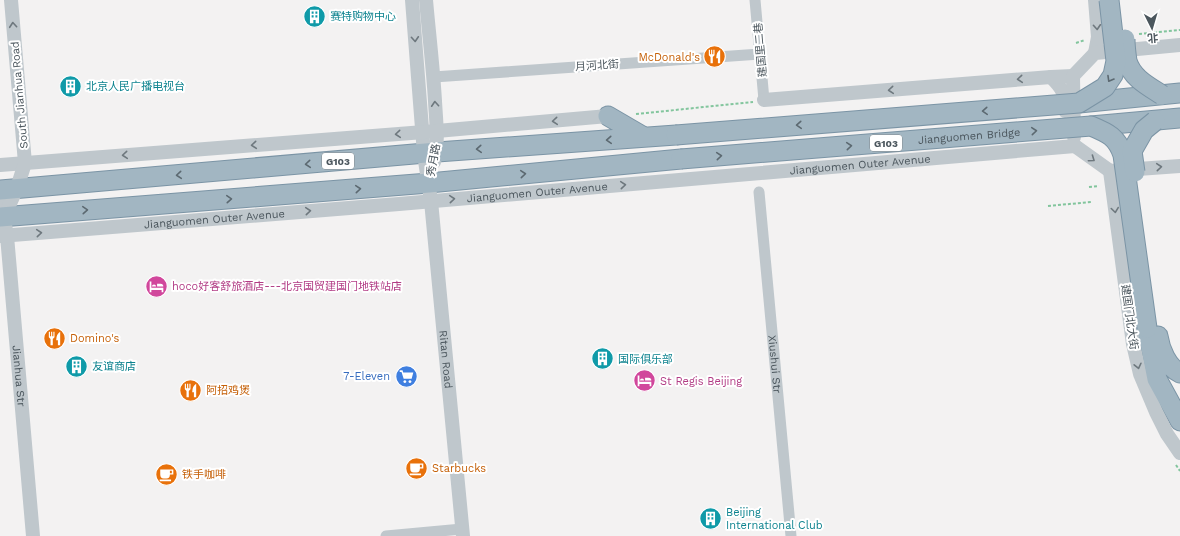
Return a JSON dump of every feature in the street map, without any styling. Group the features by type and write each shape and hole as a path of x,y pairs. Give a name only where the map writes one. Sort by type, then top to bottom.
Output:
{"highway":[{"path":"1079,103 1105,87 1113,75 1116,61 1108,0"},
{"path":"1120,0 1127,60 1131,70 1137,78 1171,94"},
{"path":"1079,103 1171,94"},
{"name":"G103","path":"8,189 430,153 1079,103"},
{"path":"608,116 644,137"},
{"path":"1180,118 1155,121 1144,130 1132,151 1157,379 1180,421"},
{"name":"Jianguomen Bridge","path":"681,159 1155,121"},
{"path":"1091,126 1112,136 1120,146 1123,155 1151,326 1166,360 1175,371 1180,373"},
{"name":"Jianguomen Outer Avenue","path":"2,217 430,192 681,159"}],"street":[{"name":"South Jianhua Road","path":"2,217 8,189 25,163 11,0"},
{"name":"秀月路","path":"412,0 422,132 430,153"},
{"name":"秀月路","path":"426,0 434,77 437,131 430,153 430,192"},
{"name":"建国里二巷","path":"755,0 764,100"},
{"path":"764,100 1073,76 1095,53 1098,37 1094,0"},
{"path":"1095,53 1180,45"},
{"name":"月河北街","path":"434,77 760,54"},
{"path":"1073,76 1075,146 1110,171 1180,166"},
{"path":"1051,77 1058,84 1064,94 1066,112 1065,137 1058,148"},
{"path":"0,165 437,131 608,116"},
{"name":"Jianguomen Outer Avenue","path":"4,236 430,192 1075,146"},
{"name":"建国门北大街","path":"1110,171 1133,344 1140,374 1167,434 1180,453"},
{"name":"Ritan Road","path":"430,192 462,533"},
{"name":"Xiushui Str","path":"759,192 791,536"},
{"name":"Jianhua Str","path":"0,197 33,536"},
{"path":"386,536 462,533"}],"path":[{"path":"631,114 764,100"},
{"path":"1048,206 1091,202"}],"place":[{"name":"赛特购物中心","path":"314,16"},
{"name":"McDonald's","path":"715,57"},
{"name":"北京人民广播电视台","path":"71,86"},
{"name":"hoco好客舒旅酒店---北京国贸建国门地铁站店","path":"156,286"},
{"name":"Domino's","path":"55,338"},
{"name":"国际俱乐部","path":"602,359"},
{"name":"友谊商店","path":"76,366"},
{"name":"7-Eleven","path":"406,376"},
{"name":"St Regis Beijing","path":"645,381"},
{"name":"阿招鸡煲","path":"191,390"},
{"name":"Starbucks","path":"417,468"},
{"name":"铁手咖啡","path":"166,474"},
{"name":"Beijing International Club","path":"711,518"}]}
